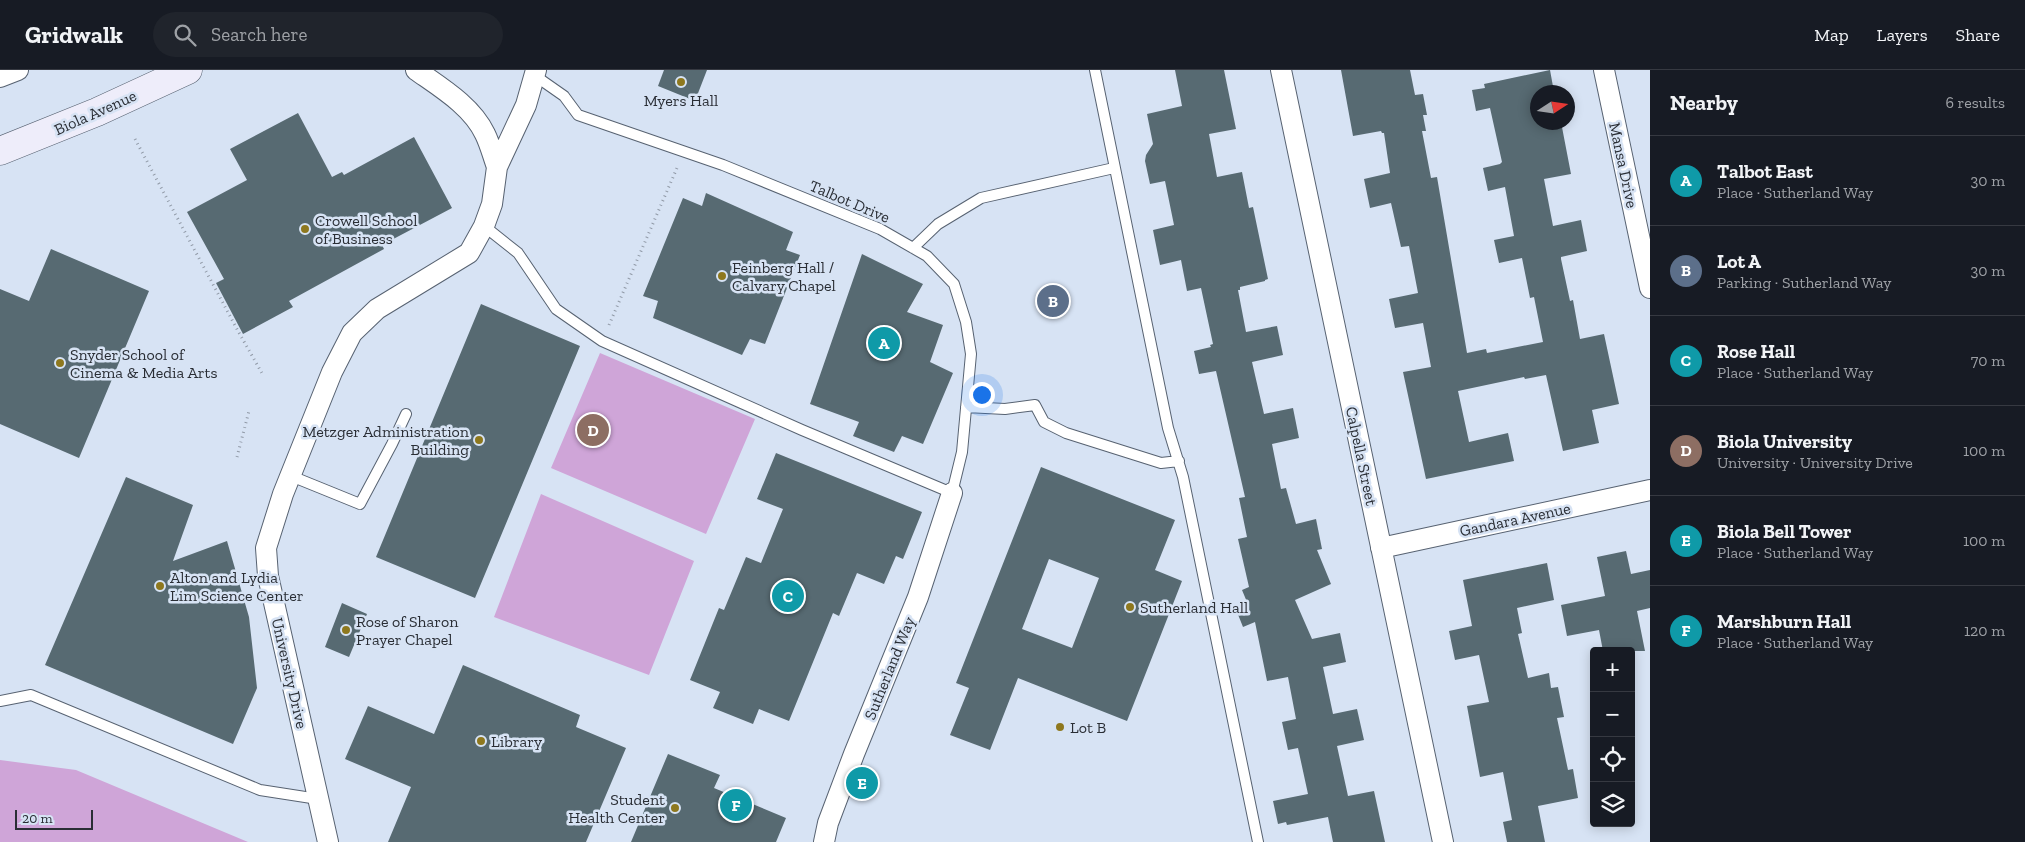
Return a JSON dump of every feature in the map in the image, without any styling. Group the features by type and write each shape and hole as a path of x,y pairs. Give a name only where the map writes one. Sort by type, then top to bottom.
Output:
{"street":[{"path":"0,77 18,70"},
{"name":"Biola Avenue","path":"0,151 96,112 188,70"},
{"name":"University Drive","path":"416,70 448,92 467,110 484,132 497,167"},
{"name":"Calpella Street","path":"1281,70 1443,842"},
{"name":"Mansa Drive","path":"1604,70 1650,288"},
{"name":"University Drive","path":"328,842 268,576 266,548 291,476 332,372 352,333 377,309 469,253 484,226 492,204 497,167 526,106 535,72"},
{"name":"Gandara Avenue","path":"1381,548 1650,490"},
{"name":"Sutherland Way","path":"824,842 828,823 854,754 918,597 952,493"}],"lane":[{"path":"1094,70 1168,428 1179,461 1258,842"},
{"name":"Talbot Drive","path":"535,72 564,96 578,115 723,165 880,229 927,256 954,284 966,322 971,354 962,452 952,493"},
{"path":"913,248 938,224 981,198 1114,168"},
{"path":"484,226 518,253 556,309 602,341 802,430 952,493"},
{"path":"966,407 1005,410 1035,406 1044,422 1066,433 1161,463 1179,461"},
{"path":"291,476 360,504 406,414"},
{"path":"0,701 31,695 260,790 318,799"}],"path":[{"path":"135,139 263,375"},
{"path":"602,341 657,210 686,152"},
{"path":"236,456 249,412"}],"shaded area":[{"path":"600,353 755,419 706,534 551,468"},
{"path":"541,494 694,561 649,675 494,617"},
{"path":"0,760 76,770 248,842 0,842"}],"building":[{"name":"Myers Hall","path":"664,70 707,70 695,101 658,86"},
{"path":"1175,70 1224,70 1236,129 1209,134 1217,177 1242,172 1249,208 1253,207 1268,279 1240,287 1240,290 1238,290 1246,332 1277,326 1283,355 1252,362 1264,414 1293,408 1299,438 1272,444 1281,489 1286,488 1296,524 1316,519 1322,549 1317,550 1331,584 1295,600 1312,639 1340,633 1346,662 1323,667 1333,714 1357,709 1364,740 1337,746 1348,796 1374,791 1385,842 1333,842 1328,817 1287,825 1286,822 1278,824 1273,801 1308,794 1298,748 1288,750 1282,722 1296,719 1288,677 1267,681 1255,622 1243,627 1235,607 1247,602 1242,590 1249,587 1238,539 1247,537 1239,498 1245,497 1216,371 1199,374 1194,351 1211,347 1210,345 1213,344 1201,288 1187,291 1181,260 1160,265 1153,230 1174,225 1165,181 1150,184 1145,161 1146,155 1153,144 1147,114 1182,106"},
{"path":"1341,70 1410,70 1415,95 1423,94 1427,115 1423,115 1426,131 1422,131 1431,178 1437,177 1467,353 1486,349 1487,353 1543,342 1534,297 1530,298 1522,258 1499,263 1494,240 1514,236 1505,187 1488,191 1483,168 1502,162 1490,108 1476,111 1472,90 1485,88 1484,84 1550,70 1553,85 1530,85 1530,130 1563,130 1571,174 1544,179 1553,226 1581,220 1587,251 1561,257 1561,259 1570,301 1573,300 1580,339 1604,334 1619,404 1592,410 1599,443 1563,451 1546,375 1525,379 1524,377 1458,391 1469,442 1508,433 1514,461 1426,479 1403,372 1431,367 1423,323 1395,328 1389,299 1418,293 1409,246 1401,247 1391,203 1370,208 1364,179 1390,173 1384,133 1381,131 1353,136"},
{"name":"Crowell School of Business","path":"298,113 332,177 342,172 344,175 414,137 452,208 382,245 384,249 289,301 293,307 243,334 216,283 224,279 187,212 247,180 230,149"},
{"name":"Feinberg Hall / Calvary Chapel","path":"706,193 793,232 786,250 800,255 765,344 750,339 742,355 653,318 658,301 643,296 683,198 702,206"},
{"name":"Snyder School of Cinema & Media Arts","path":"51,249 149,291 79,458 0,424 0,289 29,301"},
{"path":"862,254 923,284 907,312 943,325 930,362 953,373 923,444 902,436 894,452 853,436 859,422 810,404"},
{"name":"Metzger Administration Building","path":"481,304 580,346 475,598 376,557"},
{"path":"776,453 922,512 903,559 896,556 884,584 857,573 839,616 833,613 789,721 759,709 753,724 713,708 720,692 690,680 719,608 724,610 746,557 761,563 783,509 757,499"},
{"name":"Sutherland Hall","path":"1041,467 1175,520 1155,570 1182,581 1127,721 1018,678 990,750 950,735 969,688 956,683","holes":["1049,559 1099,578 1072,648 1022,629"]},
{"name":"Alton and Lydia Lim Science Center","path":"126,477 193,505 173,561 227,541 249,617 257,688 233,744 45,665"},
{"path":"1626,551 1631,574 1650,570 1650,608 1637,611 1645,651 1635,651 1635,647 1602,647 1599,630 1567,636 1561,605 1605,596 1597,557"},
{"path":"1547,563 1554,600 1517,608 1522,633 1518,634 1528,678 1549,673 1551,688 1558,687 1564,717 1557,718 1568,770 1573,769 1578,798 1538,806 1545,842 1507,842 1503,822 1512,820 1503,772 1480,777 1467,706 1489,702 1479,655 1455,660 1449,631 1472,626 1463,580"},
{"name":"Rose of Sharon Prayer Chapel","path":"342,603 367,614 349,657 325,647"},
{"name":"Library","path":"463,665 580,715 576,727 626,748 586,842 388,842 411,787 345,759 368,706 434,734"},
{"path":"668,754 720,775 714,788 786,818 776,842 631,842"}],"place":[{"name":"Myers Hall","path":"681,82"},
{"name":"Crowell School of Business","path":"305,229"},
{"name":"Feinberg Hall / Calvary Chapel","path":"722,276"},
{"name":"Lot A","path":"1053,301"},
{"name":"Talbot East","path":"884,343"},
{"name":"Snyder School of Cinema & Media Arts","path":"60,363"},
{"name":"Biola University","path":"593,430"},
{"name":"Metzger Administration Building","path":"479,440"},
{"name":"Alton and Lydia Lim Science Center","path":"160,586"},
{"name":"Rose Hall","path":"788,596"},
{"name":"Sutherland Hall","path":"1130,607"},
{"name":"Rose of Sharon Prayer Chapel","path":"346,630"},
{"name":"Lot B","path":"1060,727"},
{"name":"Library","path":"481,741"},
{"name":"Biola Bell Tower","path":"862,783"},
{"name":"Marshburn Hall","path":"736,805"},
{"name":"Student Health Center","path":"675,808"}]}
